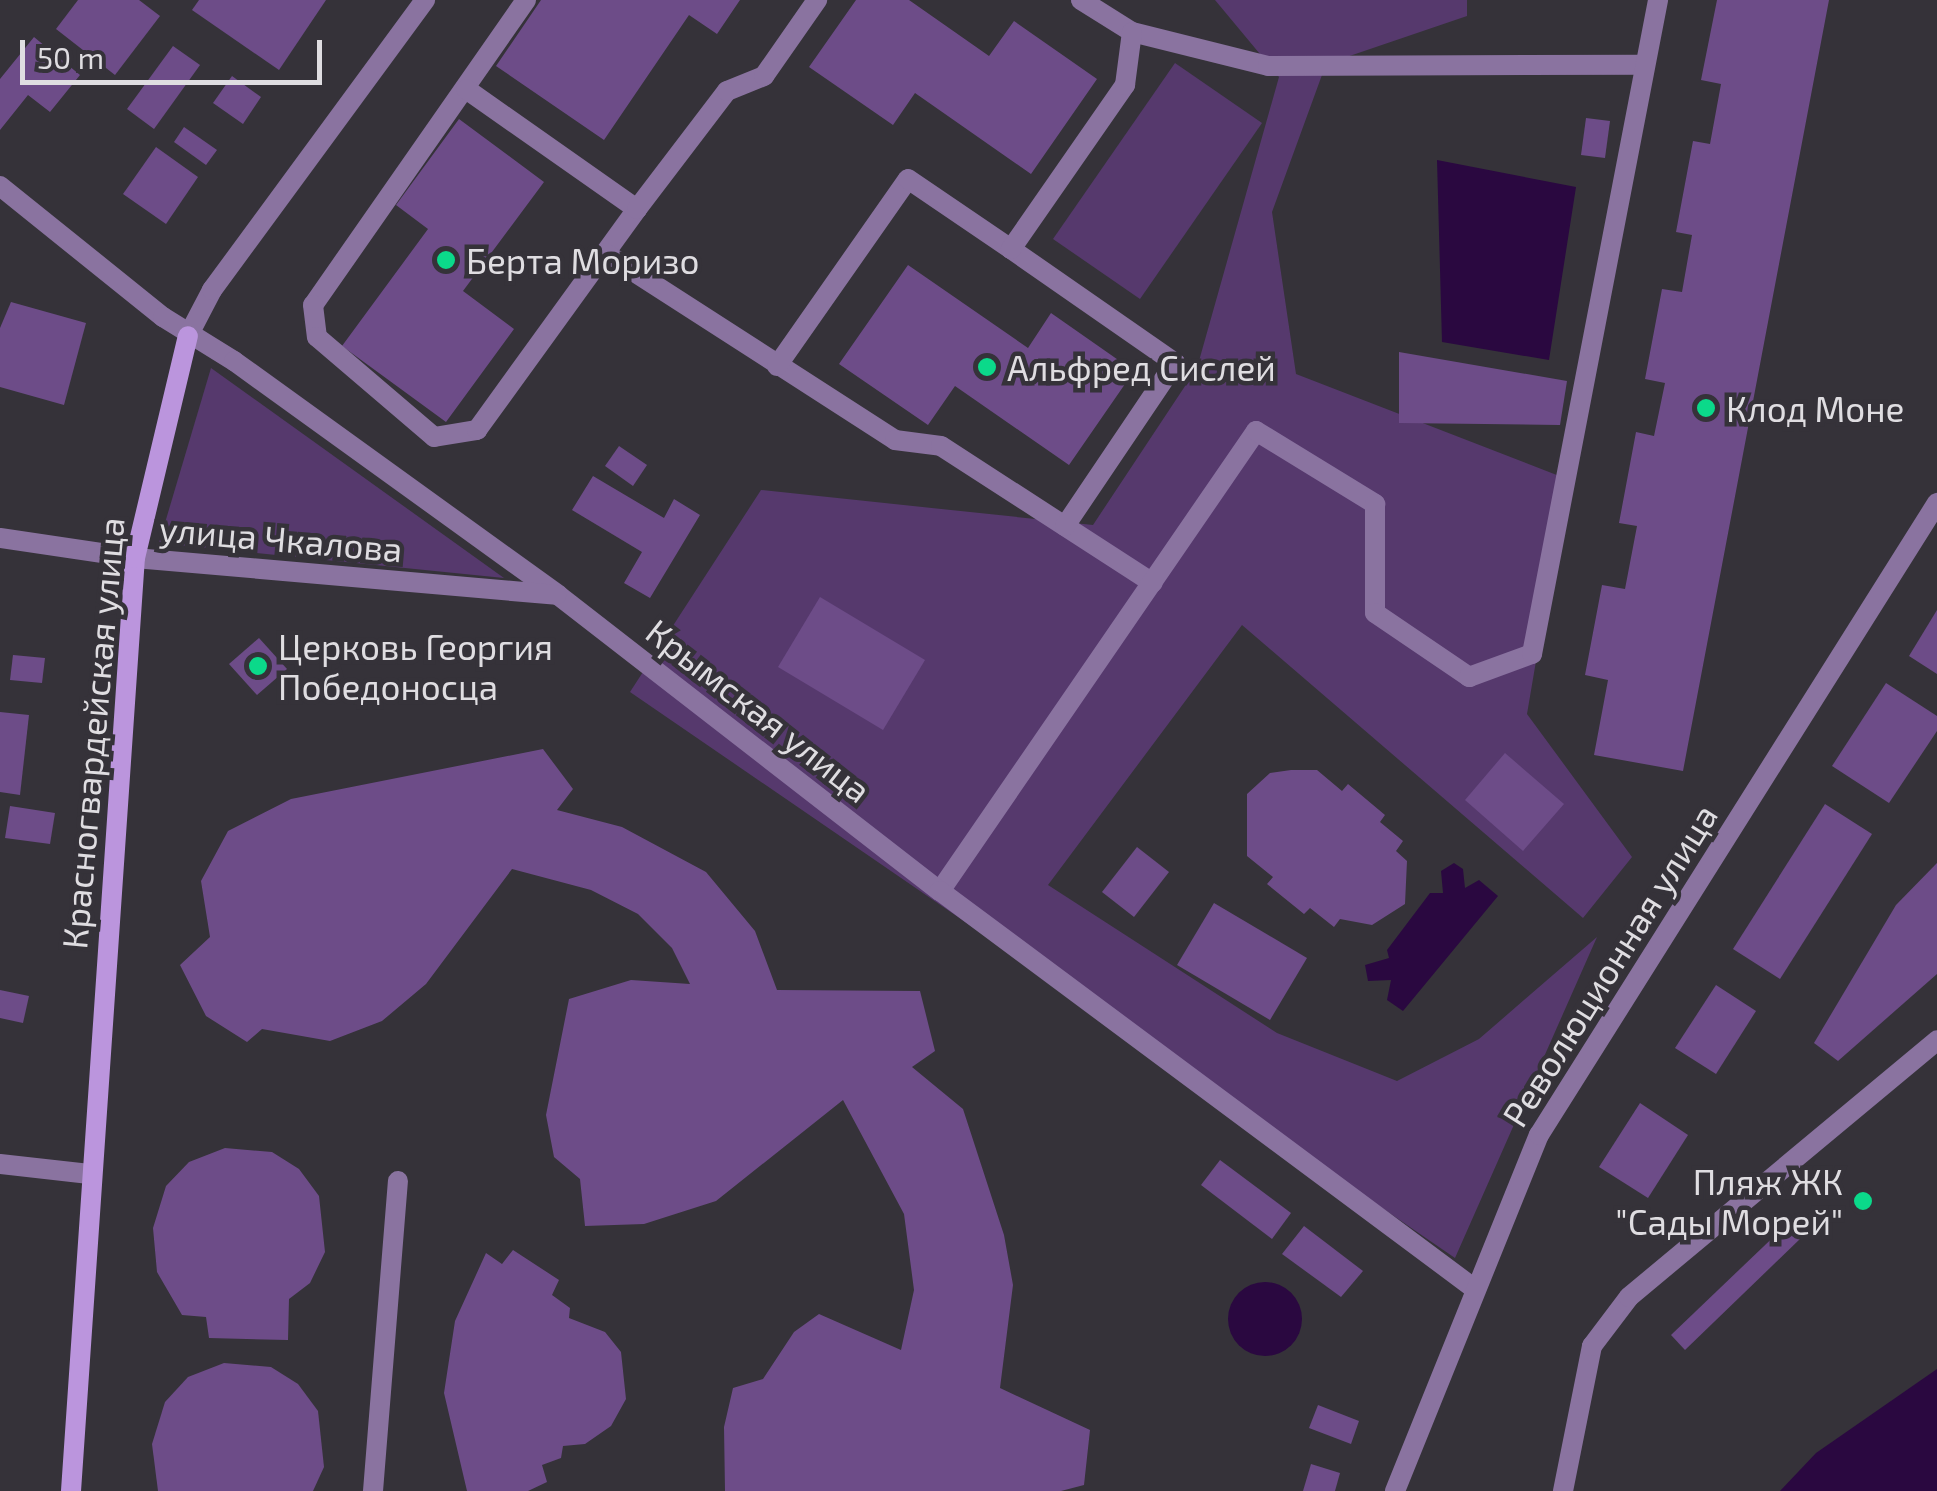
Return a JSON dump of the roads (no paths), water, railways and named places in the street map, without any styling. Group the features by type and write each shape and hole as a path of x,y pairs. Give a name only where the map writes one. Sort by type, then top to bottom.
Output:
{"street":[{"name":"Красногвардейская улица","path":"71,1491 89,1174 134,558 188,336 212,290 425,0"},
{"path":"526,0 313,304 317,338 434,437 477,430 636,209 728,91 764,76 817,0"},
{"path":"1081,0 1132,32 1268,66 1645,66"},
{"path":"940,891 1256,431 1375,504 1375,612 1469,677 1532,654 1658,0"},
{"path":"1011,249 1125,85 1132,32"},
{"path":"466,90 636,209"},
{"path":"777,366 908,180 1175,363 1065,526"},
{"name":"Крымская улица","path":"0,186 188,336 234,361 558,595 940,891 1476,1288"},
{"path":"605,252 895,440 941,446 1152,583"},
{"name":"Революционная улица","path":"1395,1491 1539,1135 1937,503"},
{"name":"улица Чкалова","path":"0,538 134,558 558,595"},
{"path":"1564,1491 1592,1346 1629,1296 1937,1040"},
{"path":"0,1164 89,1174"},
{"path":"372,1491 398,1181"}],"place":[{"name":"Берта Моризо","path":"446,260"},
{"name":"Альфред Сислей","path":"987,367"},
{"name":"Клод Моне","path":"1706,408"},
{"name":"Церковь Георгия Победоносца","path":"258,666"},
{"name":"Пляж ЖК \"Сады Морей\"","path":"1863,1201"}]}
